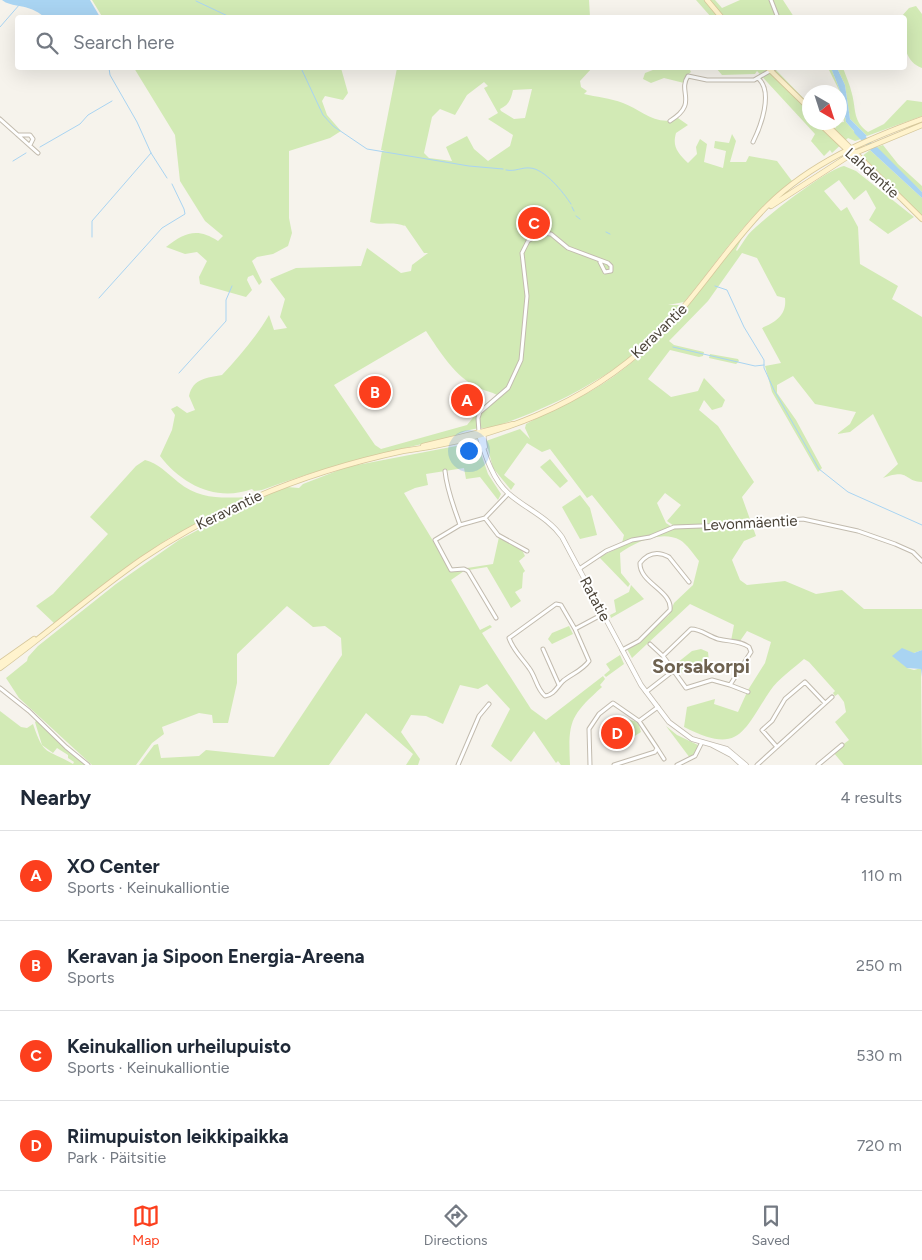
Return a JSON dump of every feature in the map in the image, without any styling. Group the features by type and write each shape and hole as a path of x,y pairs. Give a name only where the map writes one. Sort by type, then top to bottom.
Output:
{"main road":[{"path":"707,0 720,15"},
{"path":"772,70 802,105"},
{"path":"778,78 802,101"},
{"name":"Keravantie","path":"0,668 140,561 219,513 302,477 332,468 481,434 531,418 596,384 642,350 676,316 731,247 761,213 788,188 848,149 871,138 922,119"},
{"name":"Keravantie","path":"761,213 852,154 922,126"},
{"name":"Lahdentie","path":"827,130 848,149"},
{"name":"Lahdentie","path":"831,130 852,154 922,220"},
{"name":"Keravantie","path":"0,663 76,610"}],"street":[{"path":"771,0 777,15"},
{"path":"670,121 682,114 685,108 687,96 686,81 688,76 707,80 754,80 769,70"},
{"path":"753,142 764,114 765,88 759,78"},
{"path":"0,119 38,153"},
{"path":"18,135 30,135 32,139 30,144"},
{"path":"481,434 478,421 480,412 508,388 521,360 526,296 522,253 528,241 540,233 551,234 568,248 600,262"},
{"name":"Ratatie","path":"481,434 495,477 508,494 552,525 562,537 622,650 646,692 658,708 680,732 702,742 727,749 746,765"},
{"path":"445,471 449,497 454,502 460,526"},
{"path":"496,618 468,571 464,569 451,570 435,540 460,526 485,518 508,494"},
{"path":"485,518 498,536 527,551"},
{"name":"Levonmäentie","path":"579,569 606,552 624,544 674,527 803,519 858,531 896,544 913,552 922,561"},
{"path":"622,650 638,641 670,610 669,602 642,573 640,563 649,555 662,553 670,556 681,568 680,573 689,582"},
{"path":"556,604 561,605 575,628 589,661 548,696 542,694 533,679 532,673 521,660 509,638 556,604"},
{"path":"575,628 603,614"},
{"path":"662,656 691,629 697,629 716,638 740,641 751,649 730,685"},
{"path":"650,644 662,656 686,688 712,680 748,692"},
{"path":"543,649 559,686"},
{"path":"646,692 674,671"},
{"path":"777,747 762,730 772,721 785,699 805,682 825,703"},
{"path":"0,688 30,711 66,747 88,765"},
{"path":"757,765 832,698"},
{"path":"590,765 589,729 599,714 615,703 639,721 664,759"},
{"path":"458,765 479,716 489,704"},
{"path":"639,721 658,708"},
{"path":"677,765 695,756 702,742"},
{"name":"Ratatie","path":"711,744 730,755 742,765"},
{"path":"818,765 842,745"},
{"path":"614,765 655,752 657,748"}],"green space":[{"path":"92,0 589,0 590,15 101,15"},
{"path":"696,0 715,0 722,8 740,0 783,0 793,15 709,15"},
{"path":"916,6 922,14 922,68 910,59 907,53 907,15 903,15 909,8"},
{"path":"135,70 342,70 348,93 343,100 325,96 322,101 327,115 341,131 330,138 289,151 289,218 292,233 288,246 273,254 257,257 252,261 262,282 259,285 253,275 248,277 247,280 252,290 246,297 200,284 199,277 207,261 197,252 185,254 166,247 179,238 191,233 204,234 218,241 223,236 205,221 180,181 175,135"},
{"path":"397,70 590,70 580,81 581,87 587,91 584,94 623,103 663,121 678,118 688,125 676,133 675,146 688,163 697,154 696,147 700,139 707,144 704,162 723,168 726,151 714,148 715,141 729,143 732,134 736,141 730,162 746,162 749,156 777,161 792,181 760,209 734,238 684,302 668,305 683,305 665,326 621,364 596,381 569,395 516,419 490,428 472,429 455,436 358,460 262,490 254,491 252,489 239,493 213,492 190,483 160,456 172,430 175,415 171,409 177,406 187,413 195,410 189,396 197,382 222,375 247,347 269,315 274,330 287,328 280,317 285,299 270,279 296,268 361,266 367,248 401,273 411,271 412,265 428,253 424,253 404,224 405,226 370,222 382,151 388,152 381,150","holes":["484,82 488,86 484,88 498,113 488,119 513,135 510,146 488,161 474,149 467,136 446,147 452,161 429,158 424,153 432,117 440,109 455,115 467,95","532,89 525,118 514,119 500,109 506,106 513,90","426,331 455,371 470,383 497,395 481,408 467,425 381,449 375,445 334,385"]},
{"path":"653,70 690,70 691,72 685,77 684,83 664,78 651,83 643,79 645,73"},
{"path":"718,70 776,70 802,97 802,120 757,71 755,74 722,75"},
{"path":"829,70 832,70 838,85"},
{"path":"838,70 844,70 851,91 857,120 868,132 884,124 907,100 922,102 922,116 867,136 850,119 847,85 845,85"},
{"path":"847,123 861,139 855,141 848,138 832,153 830,150 824,156 811,141 815,134 811,130 847,130"},
{"path":"883,145 898,164 922,186 922,192 880,153 877,147"},
{"path":"870,150 922,198 922,217 861,157"},
{"path":"844,166 856,171 914,217 888,234 869,220 876,208 866,190 854,200 839,180 824,191 841,211 847,207 858,227 860,264 898,286 892,299 922,317 922,482 898,474 883,478 898,464 873,414 850,432 837,434 850,424 856,412 815,404 793,376 777,385 777,393 796,420 822,468 818,472 772,392 765,366 781,363 762,328 780,317 784,309 785,298 777,296 757,258 742,253 708,301 669,341 674,345 704,352 703,356 699,357 670,350 648,379 671,397 698,391 704,378 725,400 722,407 712,410 704,400 699,410 718,426 754,482 742,497 756,536 744,541 732,560 740,580 747,585 785,581 816,594 842,590 864,609 922,609 922,650 914,653 907,668 914,670 921,668 922,765 844,765 833,752 849,740 835,722 846,712 844,702 838,694 835,696 833,693 835,691 809,662 804,659 773,687 745,728 737,735 728,739 717,739 684,727 687,707 715,699 714,704 738,712 748,690 765,663 771,642 747,631 740,641 731,641 734,625 690,604 632,658 627,649 639,642 669,615 674,603 693,585 699,561 685,544 673,537 657,537 641,541 620,553 621,573 630,584 628,587 599,557 633,541 651,537 671,527 650,536 622,543 624,535 592,495 587,498 550,449 542,452 527,443 504,475 515,484 511,490 493,468 486,441 520,429 530,439 525,428 526,424 603,384 650,346 667,329 743,236 737,251 755,228 810,185","holes":["665,493 681,505 667,521 674,526 672,527 666,523 657,503"]},
{"path":"710,354 738,359 739,361 736,364 709,358"},
{"path":"477,442 488,474 501,494 498,500 480,477 466,479 464,468 426,474 428,485 404,493 452,572 464,571 451,580 480,630 490,625 492,627 482,633 531,709 546,720 603,676 605,679 600,685 602,687 583,705 573,720 570,738 570,765 561,765 558,761 556,763 534,731 511,762 491,746 510,709 487,684 478,689 460,685 443,724 426,716 411,715 401,732 420,759 418,765 406,765 413,754 366,713 329,765 139,765 154,745 158,744 161,758 199,756 206,750 274,757 342,655 341,638 325,626 313,627 287,606 237,654 237,683 228,723 213,723 212,715 199,713 162,727 164,734 152,743 136,765 92,765 19,698 6,678 27,661 28,657 38,646 116,584 179,540 266,494 287,487 299,488 303,484 347,467"},
{"path":"550,459 568,481 560,488 540,467"},
{"path":"145,460 158,466 186,488 203,495 212,497 249,497 171,537 133,562 54,623 36,606 53,594 108,534 90,517 136,466"},
{"path":"580,495 590,508 597,535 580,539 562,507"},
{"path":"499,537 521,548 525,556 519,561 525,571 523,573 522,588 515,592 521,601 511,608 487,567 469,570 467,568 493,564"},
{"path":"631,585 644,599 611,618 610,615 616,612 614,600 629,592"},
{"path":"569,626 573,634 552,644 548,639 552,633"},
{"path":"701,649 708,652 709,662 689,668 678,675 672,667 692,651"},
{"path":"620,655 624,664 606,677 604,675 610,670 606,664"},
{"path":"0,711 21,727 27,728 33,724 42,745 35,722 37,720 85,765 0,765","holes":["42,745 53,753 57,748 68,755 68,758 74,762 73,764 47,750"]},
{"path":"627,719 638,722 641,732 615,743 610,736"},
{"path":"666,726 677,735 698,745 695,755 690,758"}],"water":[{"path":"2,0 90,0 99,15 41,15 32,10"},
{"path":"832,70 838,70 845,85 838,85"},
{"path":"847,99 850,119 867,136 861,139 847,123"},
{"path":"877,147 922,192 922,198 870,150"},
{"path":"902,648 914,653 922,650 922,677 921,669 907,668 892,656"}],"waterway":[{"path":"196,1 226,15"},
{"path":"0,27 20,4"},
{"path":"109,70 110,75 137,122 151,153 167,178"},
{"path":"302,70 323,115 333,126 367,149 469,166 503,169"},
{"path":"40,147 80,124 88,115 112,101"},
{"path":"857,132 879,154"},
{"path":"13,161 26,153"},
{"path":"92,237 92,221 151,153"},
{"path":"506,170 530,168 542,172 571,204"},
{"path":"99,298 162,228 185,214 172,184"},
{"path":"572,207 574,211"},
{"path":"576,216 580,219"},
{"path":"606,232 610,234"},
{"path":"179,373 226,321 226,300 232,286"},
{"path":"715,286 727,290 744,327 764,360 764,368 774,390 819,469 848,492 922,525"},
{"path":"673,347 755,366 764,365"}],"place":[{"name":"Keinukallion urheilupuisto","path":"534,223"},
{"name":"Keravan ja Sipoon Energia-Areena","path":"375,392"},
{"name":"XO Center","path":"467,400"},
{"name":"Riimupuiston leikkipaikka","path":"617,733"}],"district":[{"name":"Sorsakorpi","path":"701,666"}]}
